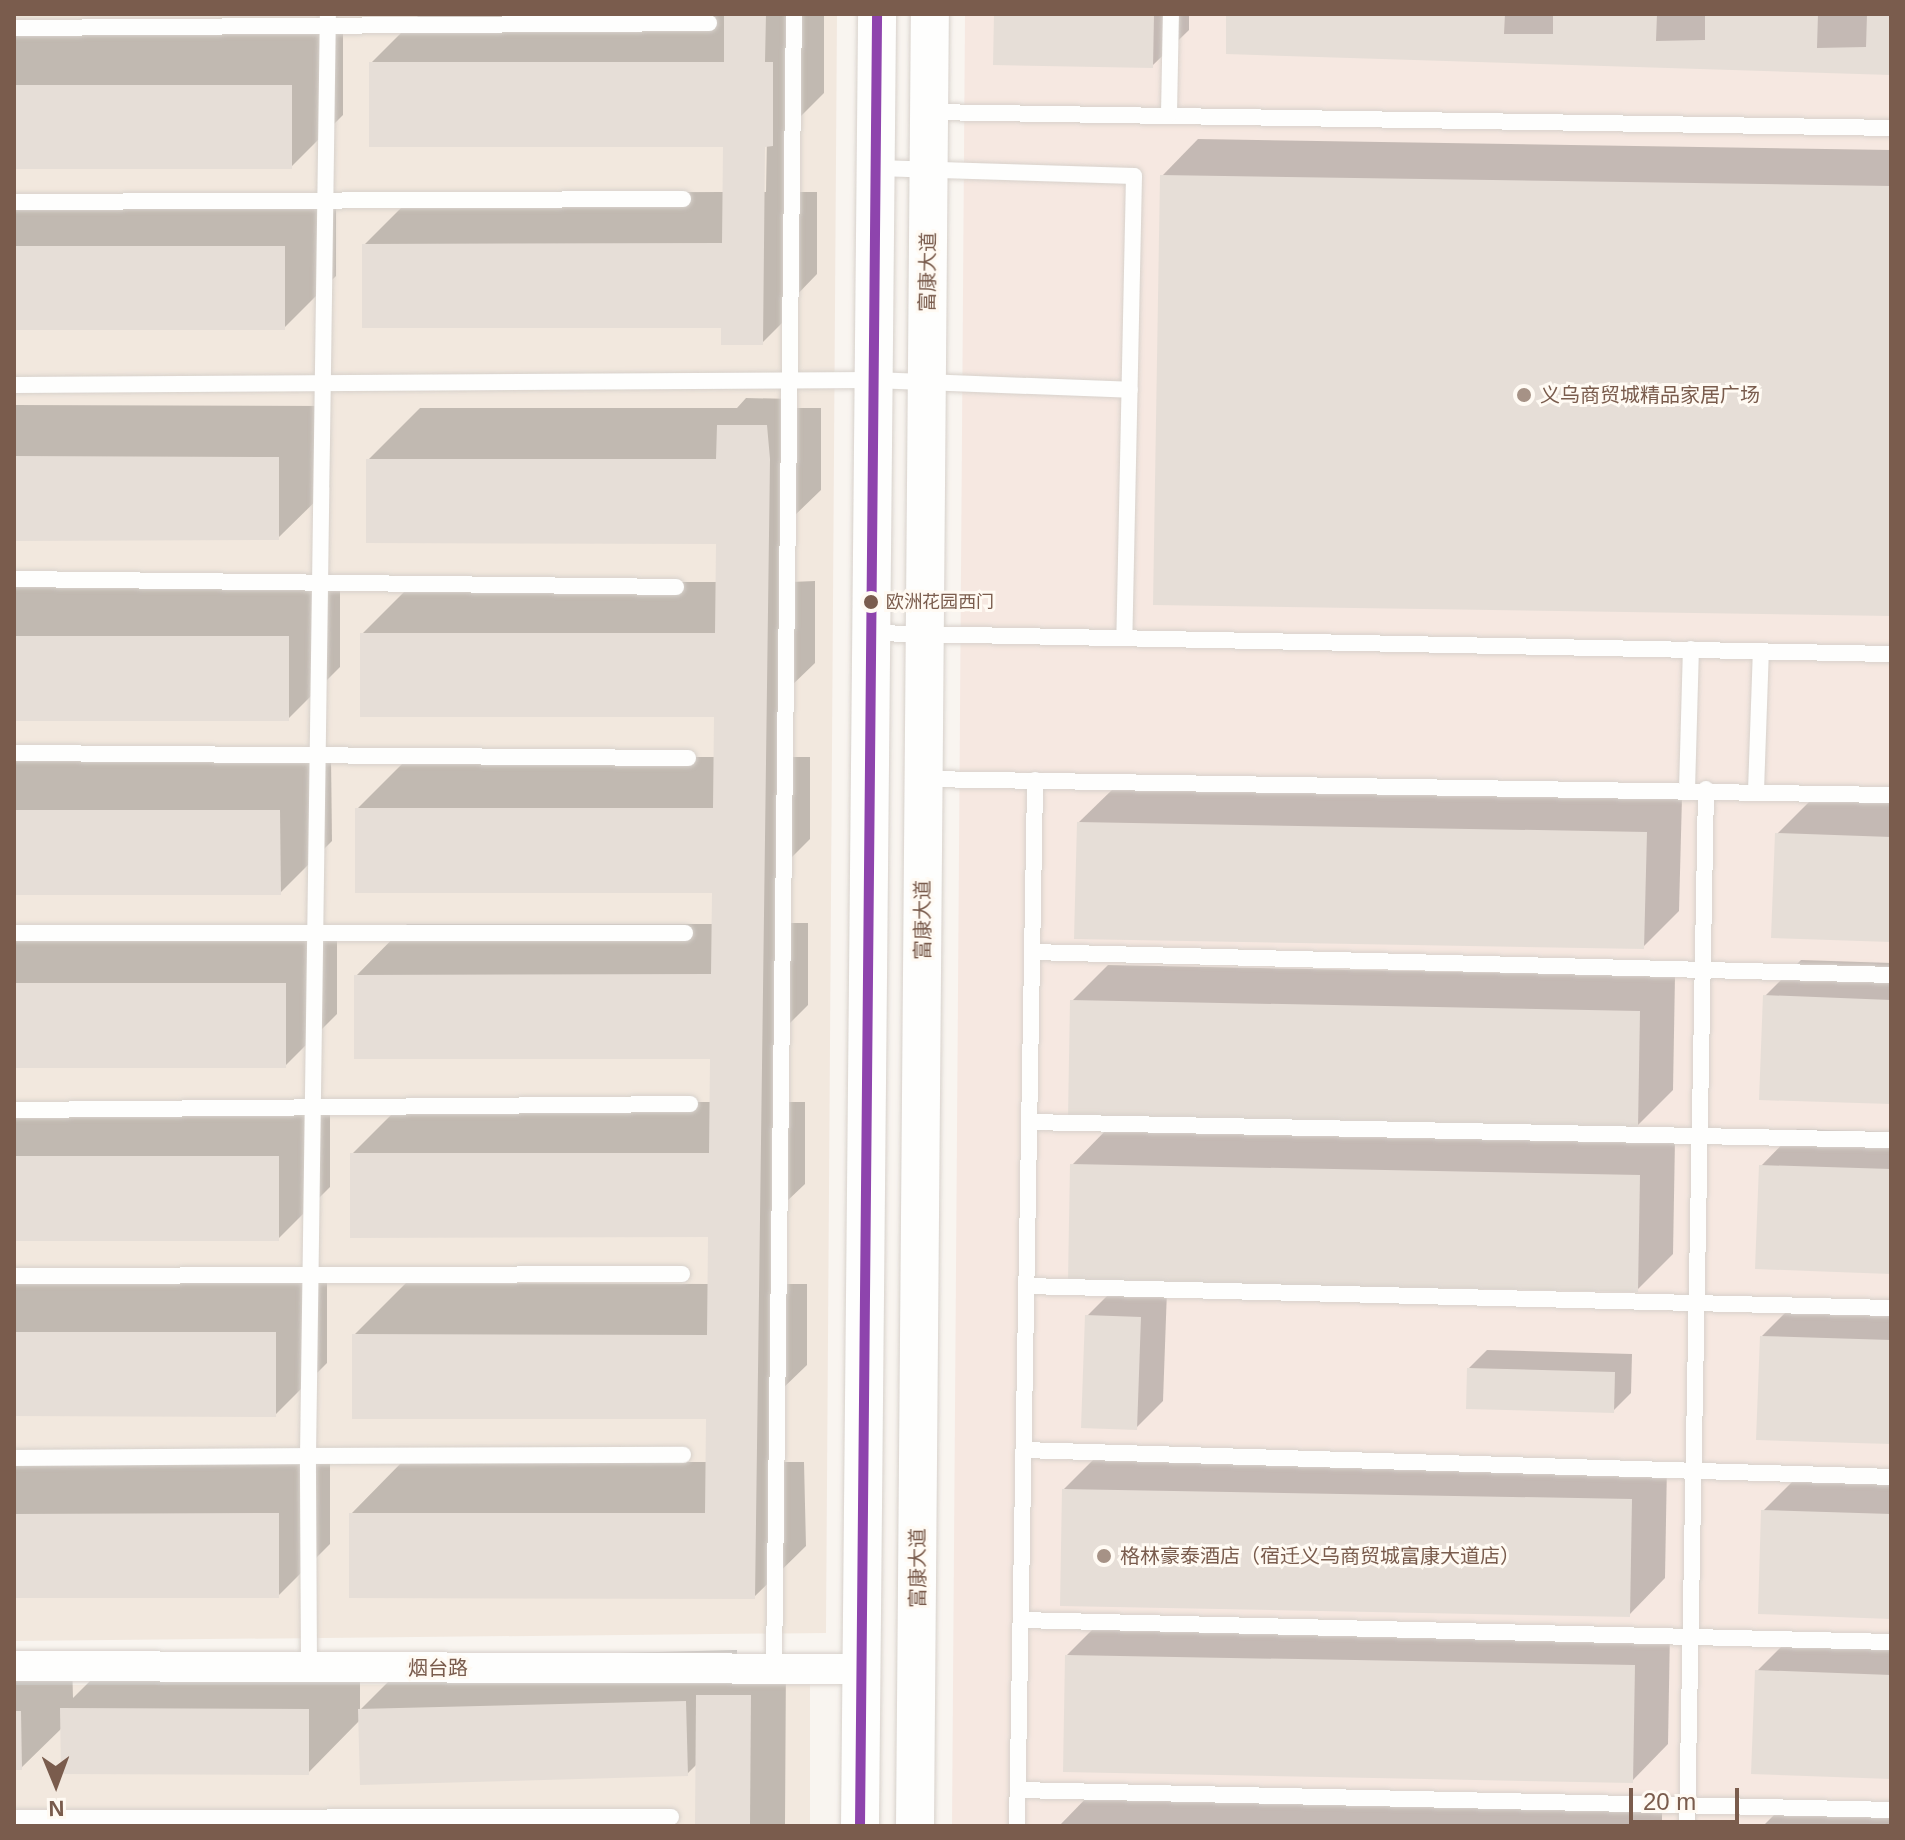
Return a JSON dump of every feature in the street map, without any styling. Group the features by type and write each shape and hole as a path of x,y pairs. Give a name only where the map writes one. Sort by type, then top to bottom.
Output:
{"street":[{"path":"860,1826 877,14"},
{"name":"富康大道","path":"915,1826 930,14"},
{"name":"烟台路","path":"14,1666 863,1669"}],"lane":[{"path":"774,1669 794,14"},
{"path":"1169,114 1171,14"},
{"path":"14,28 328,21 709,23"},
{"path":"309,1667 308,1456 328,21"},
{"path":"929,112 1891,128"},
{"path":"876,168 1134,176 1124,638"},
{"path":"14,202 683,199"},
{"path":"14,385 322,386 873,380 1130,390"},
{"path":"14,579 676,587"},
{"path":"870,633 1891,654"},
{"path":"1687,790 1691,649"},
{"path":"1756,791 1761,651"},
{"path":"14,753 688,758"},
{"path":"924,779 1706,789 1891,795"},
{"path":"1017,1826 1035,780"},
{"path":"1687,1826 1706,789"},
{"path":"14,933 685,933"},
{"path":"1032,952 1891,975"},
{"path":"14,1110 690,1104"},
{"path":"1029,1122 1891,1140"},
{"path":"14,1276 682,1274"},
{"path":"1026,1286 1891,1308"},
{"path":"1024,1450 1891,1477"},
{"path":"14,1458 683,1455"},
{"path":"1021,1620 1891,1642"},
{"path":"1018,1790 1891,1810"},
{"path":"14,1818 404,1822 671,1817"}],"shaded area":[{"path":"14,14 837,14 826,1633 14,1641"},
{"path":"965,14 1891,14 1891,1826 952,1826"},
{"path":"810,1684 810,1826 14,1826 14,1685"}],"building":[{"path":"724,14 766,14 765,62 773,62 773,146 765,147 763,345 721,345 721,328 362,328 362,244 722,243 723,147 369,147 369,62 724,62"},
{"path":"994,14 1154,14 1153,68 993,65"},
{"path":"1226,14 1505,14 1504,34 1553,34 1553,14 1657,14 1656,41 1705,40 1705,14 1818,14 1817,48 1866,47 1867,14 1891,14 1891,75 1226,54"},
{"path":"14,85 292,85 292,169 14,169"},
{"name":"义乌商贸城精品家居广场","path":"1160,175 1891,186 1891,616 1153,605"},
{"path":"14,246 285,246 285,330 14,330"},
{"path":"717,425 767,425 770,459 755,1599 349,1598 349,1513 705,1513 706,1419 352,1419 352,1334 707,1335 708,1237 350,1238 350,1153 709,1153 710,1059 354,1059 354,975 711,974 712,893 355,893 355,808 713,808 714,717 360,717 360,633 715,633 716,544 366,543 366,459 716,459"},
{"path":"14,456 279,457 279,540 14,541"},
{"path":"14,636 289,636 289,721 14,721"},
{"path":"14,810 280,810 281,895 14,895"},
{"path":"1077,822 1647,832 1644,949 1074,939"},
{"path":"1775,833 1891,837 1891,942 1771,938"},
{"path":"14,983 286,983 286,1068 14,1068"},
{"path":"1763,995 1891,1000 1891,1104 1759,1100"},
{"path":"1070,1000 1640,1011 1638,1128 1068,1118"},
{"path":"14,1156 279,1156 279,1241 14,1241"},
{"path":"1070,1164 1640,1175 1638,1292 1068,1281"},
{"path":"1759,1165 1891,1169 1891,1274 1755,1269"},
{"path":"1085,1315 1141,1317 1137,1430 1081,1428"},
{"path":"14,1332 276,1332 276,1417 14,1416"},
{"path":"1760,1336 1891,1340 1891,1444 1756,1440"},
{"path":"1467,1368 1615,1372 1614,1413 1466,1409"},
{"path":"1062,1489 1632,1499 1630,1617 1060,1606"},
{"path":"1761,1510 1891,1514 1891,1619 1758,1614"},
{"path":"279,1513 279,1598 14,1598 14,1514"},
{"path":"1065,1655 1635,1665 1633,1783 1063,1772"},
{"path":"1755,1670 1891,1675 1891,1779 1751,1774"},
{"path":"696,1695 751,1695 750,1826 695,1826"},
{"path":"686,1701 688,1776 360,1785 358,1709"},
{"path":"60,1708 309,1709 309,1775 61,1774"},
{"path":"14,1711 21,1711 22,1770 14,1770"}],"transit line":[{"path":"860,1826 877,14"}],"place":[{"name":"义乌商贸城精品家居广场","path":"1524,395"},
{"name":"欧洲花园西门","path":"871,602"},
{"name":"格林豪泰酒店（宿迁义乌商贸城富康大道店）","path":"1104,1556"}]}
